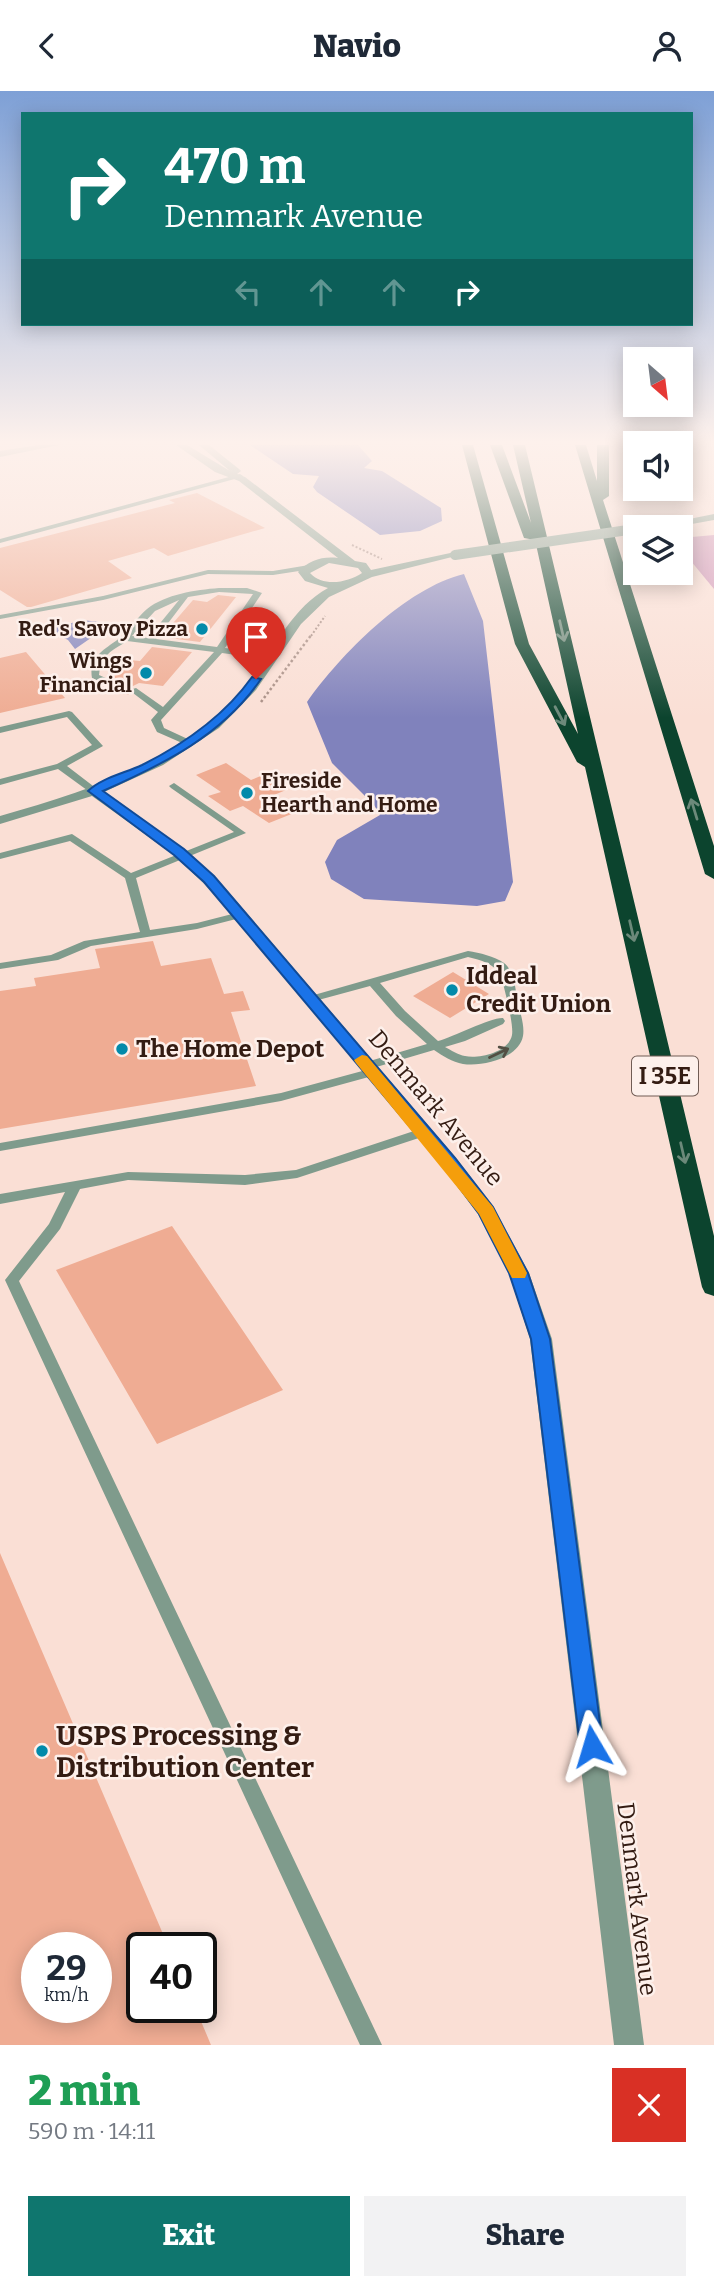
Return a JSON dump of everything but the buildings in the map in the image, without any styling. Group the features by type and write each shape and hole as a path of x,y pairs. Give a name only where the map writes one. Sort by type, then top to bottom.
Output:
{"highway":[{"path":"492,536 522,644 599,789"},
{"path":"531,536 555,599"},
{"name":"I 35E","path":"540,536 714,1287"},
{"path":"608,536 714,874"}],"street":[{"path":"306,608 306,593 311,573 320,559 320,554 309,540 310,536"},
{"path":"318,536 349,562 365,569 590,536"},
{"path":"311,573 328,560 349,562"},
{"path":"0,820 94,791 149,767 189,743 240,702 306,608 343,585 358,582 365,569"},
{"path":"311,573 343,585"},
{"name":"Denmark Avenue","path":"94,791 184,856 240,915 486,1211 519,1273 541,1339 629,2045"}],"lane":[{"path":"0,541 18,536"},
{"path":"0,617 103,598 208,572 311,573"},
{"path":"116,686 94,676 96,661 110,645 126,638 152,610 185,597 226,589 258,593 220,650 156,720 160,730 189,743"},
{"path":"150,641 185,597"},
{"path":"126,638 271,657"},
{"path":"134,690 163,711"},
{"path":"0,730 69,714 99,746 60,766 0,782"},
{"path":"60,766 94,791"},
{"path":"130,877 241,833 174,786"},
{"path":"0,856 72,837 130,877 146,934"},
{"path":"0,966 54,958 88,943 240,915"},
{"path":"311,999 373,981 468,954 501,966 507,975 518,1034 513,1046 490,1058 474,1061 449,1055 404,1020 373,981"},
{"path":"0,1147 281,1097 370,1069 499,1021"},
{"path":"0,1199 128,1176 245,1180 285,1176 423,1132"},
{"path":"75,1185 55,1226 6,1278 372,2045"}],"shaded area":[{"path":"714,536 714,589 693,564 693,537"}],"water":[{"path":"464,574 483,621 513,882 505,901 477,906 364,899 331,879 325,862 337,840 380,815 374,805 332,763 307,702 338,664 376,625 420,593"},
{"path":"83,620 99,622 101,631 75,649 68,640 54,633 53,628"}],"slow traffic":[{"path":"362,1060 449,1162 486,1211 518,1273"}],"place":[{"name":"Red's Savoy Pizza","path":"202,629"},
{"name":"Wings Financial","path":"146,673"},
{"name":"Fireside Hearth and Home","path":"247,793"},
{"name":"Iddeal Credit Union","path":"452,990"},
{"name":"The Home Depot","path":"122,1049"},
{"name":"USPS Processing & Distribution Center","path":"42,1751"}],"route":[{"path":"256,679 240,702 189,743 149,767 94,791 179,852 209,879 449,1162 486,1211 519,1273 541,1339 592,1746"}]}
